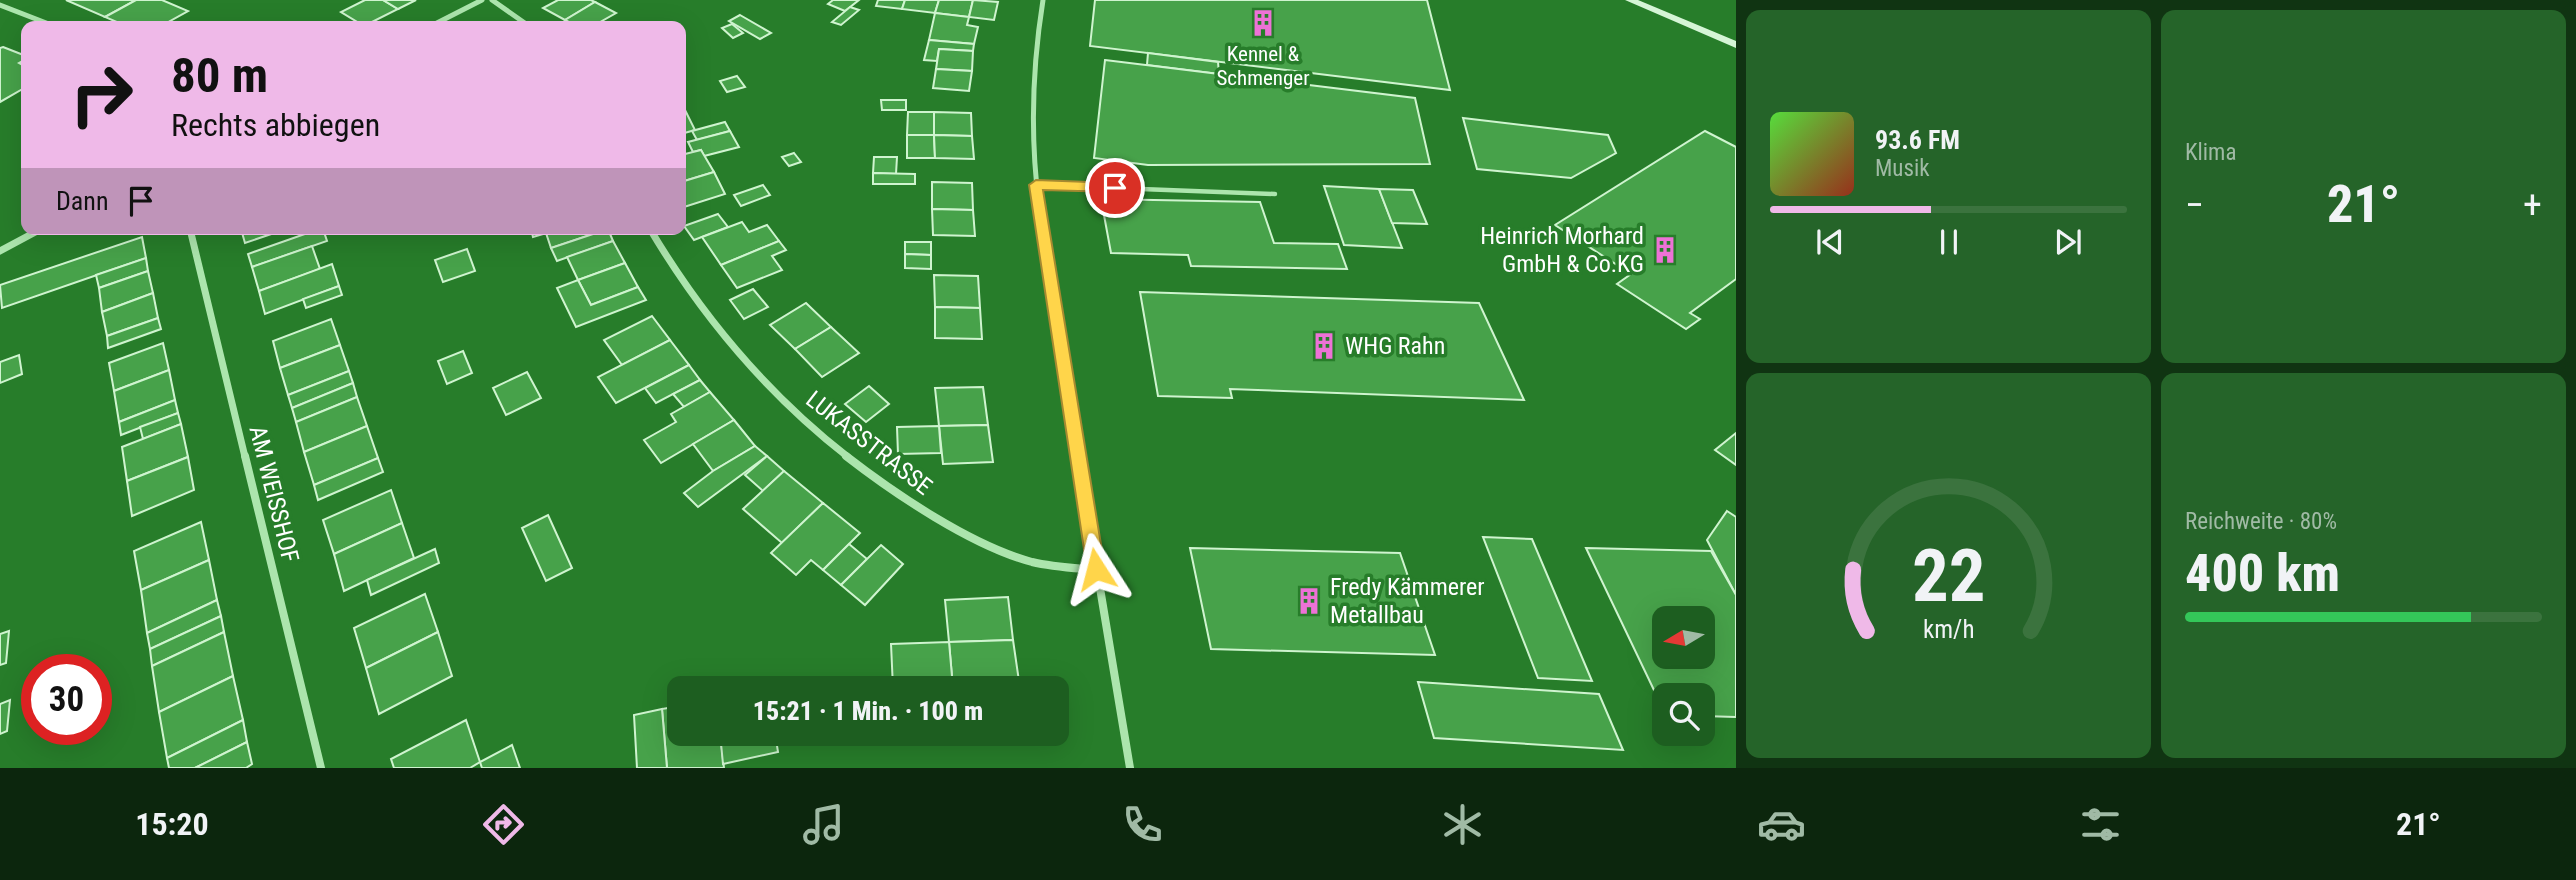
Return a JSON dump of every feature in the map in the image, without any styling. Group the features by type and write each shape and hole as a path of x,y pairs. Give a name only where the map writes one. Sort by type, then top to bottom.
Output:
{"main road":[{"path":"1630,0 1736,45"}],"street":[{"path":"441,21 482,0"},
{"path":"492,0 522,21"},
{"path":"1043,0 1035,38 1032,78 1036,185 1130,768"},
{"path":"0,5 41,21"},
{"path":"0,251 30,235"},
{"name":"AM WEISSHOF","path":"191,235 321,768"},
{"name":"LUKASSTRASSE","path":"654,235 705,313 777,395 820,436 927,513 986,544 1023,560 1096,569"}],"lane":[{"path":"1036,185 1275,194"}],"building":[{"path":"66,0 136,0 105,17"},
{"path":"136,0 162,0 188,11 170,21 114,21 105,17"},
{"path":"365,0 383,0 398,9 374,21 356,21 341,12"},
{"path":"383,0 416,0 398,9"},
{"path":"558,0 595,2 565,20 543,8"},
{"path":"833,0 859,0 845,11 828,4"},
{"path":"878,0 905,0 902,9 876,6"},
{"path":"905,0 939,0 935,13 902,9"},
{"path":"939,0 973,0 969,17 935,13"},
{"path":"973,0 998,2 994,20 969,17"},
{"name":"Kennel & Schmenger","path":"1095,0 1427,0 1450,90 1090,46"},
{"path":"595,2 616,13 602,21 565,20"},
{"path":"850,7 859,10 841,25 832,22"},
{"path":"935,13 969,17 967,25 978,27 974,44 929,40"},
{"path":"740,15 771,33 760,39 729,21"},
{"path":"732,24 743,33 733,38 722,28"},
{"path":"929,40 974,44 973,51 939,49 937,61 924,60"},
{"path":"0,48 21,54 21,90 0,102"},
{"path":"939,49 973,51 972,71 936,69"},
{"path":"1148,53 1218,62 1219,74 1147,65"},
{"path":"1105,60 1415,98 1430,164 1148,165 1094,158"},
{"path":"936,69 972,71 969,91 933,88"},
{"path":"737,76 745,87 727,92 720,81"},
{"path":"881,100 906,100 906,110 882,110"},
{"path":"686,112 695,130 686,133"},
{"path":"908,112 934,112 934,135 907,135"},
{"path":"934,112 971,113 972,136 934,135"},
{"path":"1463,118 1608,135 1616,153 1571,178 1477,169"},
{"path":"725,122 730,131 697,140 692,131"},
{"path":"730,131 739,147 704,156 701,150 693,152 688,142"},
{"name":"Heinrich Morhard GmbH & Co.KG","path":"1705,131 1736,147 1736,279 1690,313 1700,319 1686,329 1617,284 1631,274 1555,225"},
{"path":"907,135 934,135 935,158 907,158"},
{"path":"934,135 972,136 974,159 935,158"},
{"path":"701,150 714,172 686,180 686,154"},
{"path":"794,153 801,162 789,166 782,157"},
{"path":"874,157 897,157 896,174 873,173"},
{"path":"714,172 725,194 686,206 686,180"},
{"path":"873,173 915,174 915,184 873,184"},
{"path":"932,182 972,183 973,210 932,209"},
{"path":"763,185 770,195 741,206 734,195"},
{"path":"1324,186 1379,189 1402,248 1344,245"},
{"path":"1379,189 1413,190 1427,224 1392,223"},
{"path":"1101,199 1260,202 1274,243 1338,244 1347,269 1191,266 1188,255 1111,253"},
{"path":"932,209 973,210 975,236 933,235"},
{"path":"718,214 728,227 694,240 686,225"},
{"path":"742,222 749,232 767,225 779,241 721,265 702,237"},
{"path":"243,235 268,235 245,243"},
{"path":"302,235 325,235 327,241 252,267 248,254"},
{"path":"547,235 590,235 551,248"},
{"path":"590,235 610,235 613,241 557,261 551,248"},
{"path":"142,237 146,258 2,308 0,285"},
{"path":"613,241 625,263 578,280 567,257"},
{"path":"779,241 786,250 772,256 782,270 737,288 721,265"},
{"path":"905,242 931,242 931,255 905,254"},
{"path":"312,246 320,269 259,291 252,267"},
{"path":"467,249 475,271 443,282 435,260"},
{"path":"905,254 931,255 931,269 905,268"},
{"path":"146,258 148,271 99,288 96,275"},
{"path":"625,263 638,287 591,305 578,280"},
{"path":"332,264 339,286 265,314 259,291"},
{"path":"148,271 153,293 102,312 99,288"},
{"path":"934,275 978,276 980,308 935,307"},
{"path":"578,280 591,305 638,287 646,300 576,327 557,288"},
{"path":"339,286 342,295 306,308 303,299"},
{"path":"753,289 768,307 744,319 730,300"},
{"name":"WHG Rahn","path":"1140,292 1479,303 1524,400 1230,389 1232,398 1158,396"},
{"path":"153,293 158,318 107,336 102,312"},
{"path":"806,303 831,327 795,349 770,325"},
{"path":"935,307 980,308 982,339 935,338"},
{"path":"652,316 670,340 622,365 604,340"},
{"path":"158,318 161,329 108,348 107,336"},
{"path":"331,319 340,345 280,368 273,341"},
{"path":"831,327 859,353 822,377 795,349"},
{"path":"670,340 689,365 616,403 598,377"},
{"path":"163,343 169,370 114,391 109,363"},
{"path":"340,345 349,371 288,395 280,368"},
{"path":"463,351 472,373 447,384 438,361"},
{"path":"19,355 22,374 0,383 0,362"},
{"path":"689,365 700,380 656,403 645,388"},
{"path":"169,370 175,400 119,422 114,391"},
{"path":"349,371 353,383 292,408 288,395"},
{"path":"527,372 541,398 506,415 493,388"},
{"path":"700,380 710,392 684,407 673,394"},
{"path":"353,383 357,397 296,422 292,408"},
{"path":"869,386 889,404 866,422 845,404"},
{"path":"983,387 988,425 939,426 935,388"},
{"path":"710,392 734,420 661,463 644,440 676,422 671,414"},
{"path":"357,397 367,426 304,452 296,422"},
{"path":"175,400 178,413 121,435 119,422"},
{"path":"178,413 181,424 143,439 140,427"},
{"path":"734,420 755,446 713,471 693,444"},
{"path":"181,424 188,457 127,481 122,447"},
{"path":"988,425 993,462 943,464 939,426"},
{"path":"367,426 378,458 314,485 304,452"},
{"path":"939,426 941,453 898,454 897,427"},
{"path":"1736,433 1736,465 1715,450"},
{"path":"755,446 767,456 698,507 684,493 713,471"},
{"path":"767,456 784,471 763,491 745,475"},
{"path":"188,457 194,490 132,516 127,481"},
{"path":"378,458 383,472 318,500 314,485"},
{"path":"784,471 823,503 782,543 743,509"},
{"path":"391,490 402,523 334,554 323,520"},
{"path":"823,503 860,533 823,570 811,560 796,575 771,553"},
{"path":"1727,511 1736,517 1736,595 1707,540"},
{"path":"548,515 572,568 546,581 522,528"},
{"path":"201,522 209,560 141,590 134,551"},
{"path":"402,523 414,558 344,591 334,554"},
{"path":"1483,537 1532,539 1592,681 1538,678"},
{"path":"849,544 867,559 841,585 823,570"},
{"path":"881,545 903,564 865,605 841,585"},
{"name":"Fredy Kämmerer Metallbau","path":"1190,548 1400,553 1435,655 1211,649"},
{"path":"1586,548 1711,551 1736,595 1736,717 1715,716 1715,683 1652,683 1652,686"},
{"path":"435,549 439,563 371,595 367,580"},
{"path":"209,560 217,600 147,633 141,590"},
{"path":"425,594 438,632 366,668 354,628"},
{"path":"1008,597 1013,640 949,642 945,600"},
{"path":"217,600 221,616 150,649 147,633"},
{"path":"221,616 224,632 152,666 150,649"},
{"path":"9,631 6,663 0,665 0,634"},
{"path":"224,632 233,676 159,712 152,666"},
{"path":"438,632 452,676 379,714 366,668"},
{"path":"1013,640 1018,676 952,676 949,642"},
{"path":"949,642 952,676 892,676 891,644"},
{"path":"233,676 243,720 167,758 159,712"},
{"path":"1418,682 1599,694 1623,750 1434,738"},
{"path":"10,700 7,731 0,734 0,704"},
{"path":"667,708 667,746 721,746 724,768 667,768 662,709"},
{"path":"662,709 667,768 637,768 634,715"},
{"path":"243,720 247,742 195,768 169,768 167,758"},
{"path":"466,720 480,762 470,768 394,768 391,759"},
{"path":"247,742 252,764 246,768 195,768"},
{"path":"512,745 520,768 482,768 480,762"},
{"path":"721,746 777,746 778,752 723,764"}],"place":[{"name":"Kennel & Schmenger","path":"1263,23"},
{"name":"Heinrich Morhard GmbH & Co.KG","path":"1665,250"},
{"name":"WHG Rahn","path":"1324,346"},
{"name":"Fredy Kämmerer Metallbau","path":"1309,601"}],"route":[{"path":"1096,569 1036,185 1115,188"}]}
